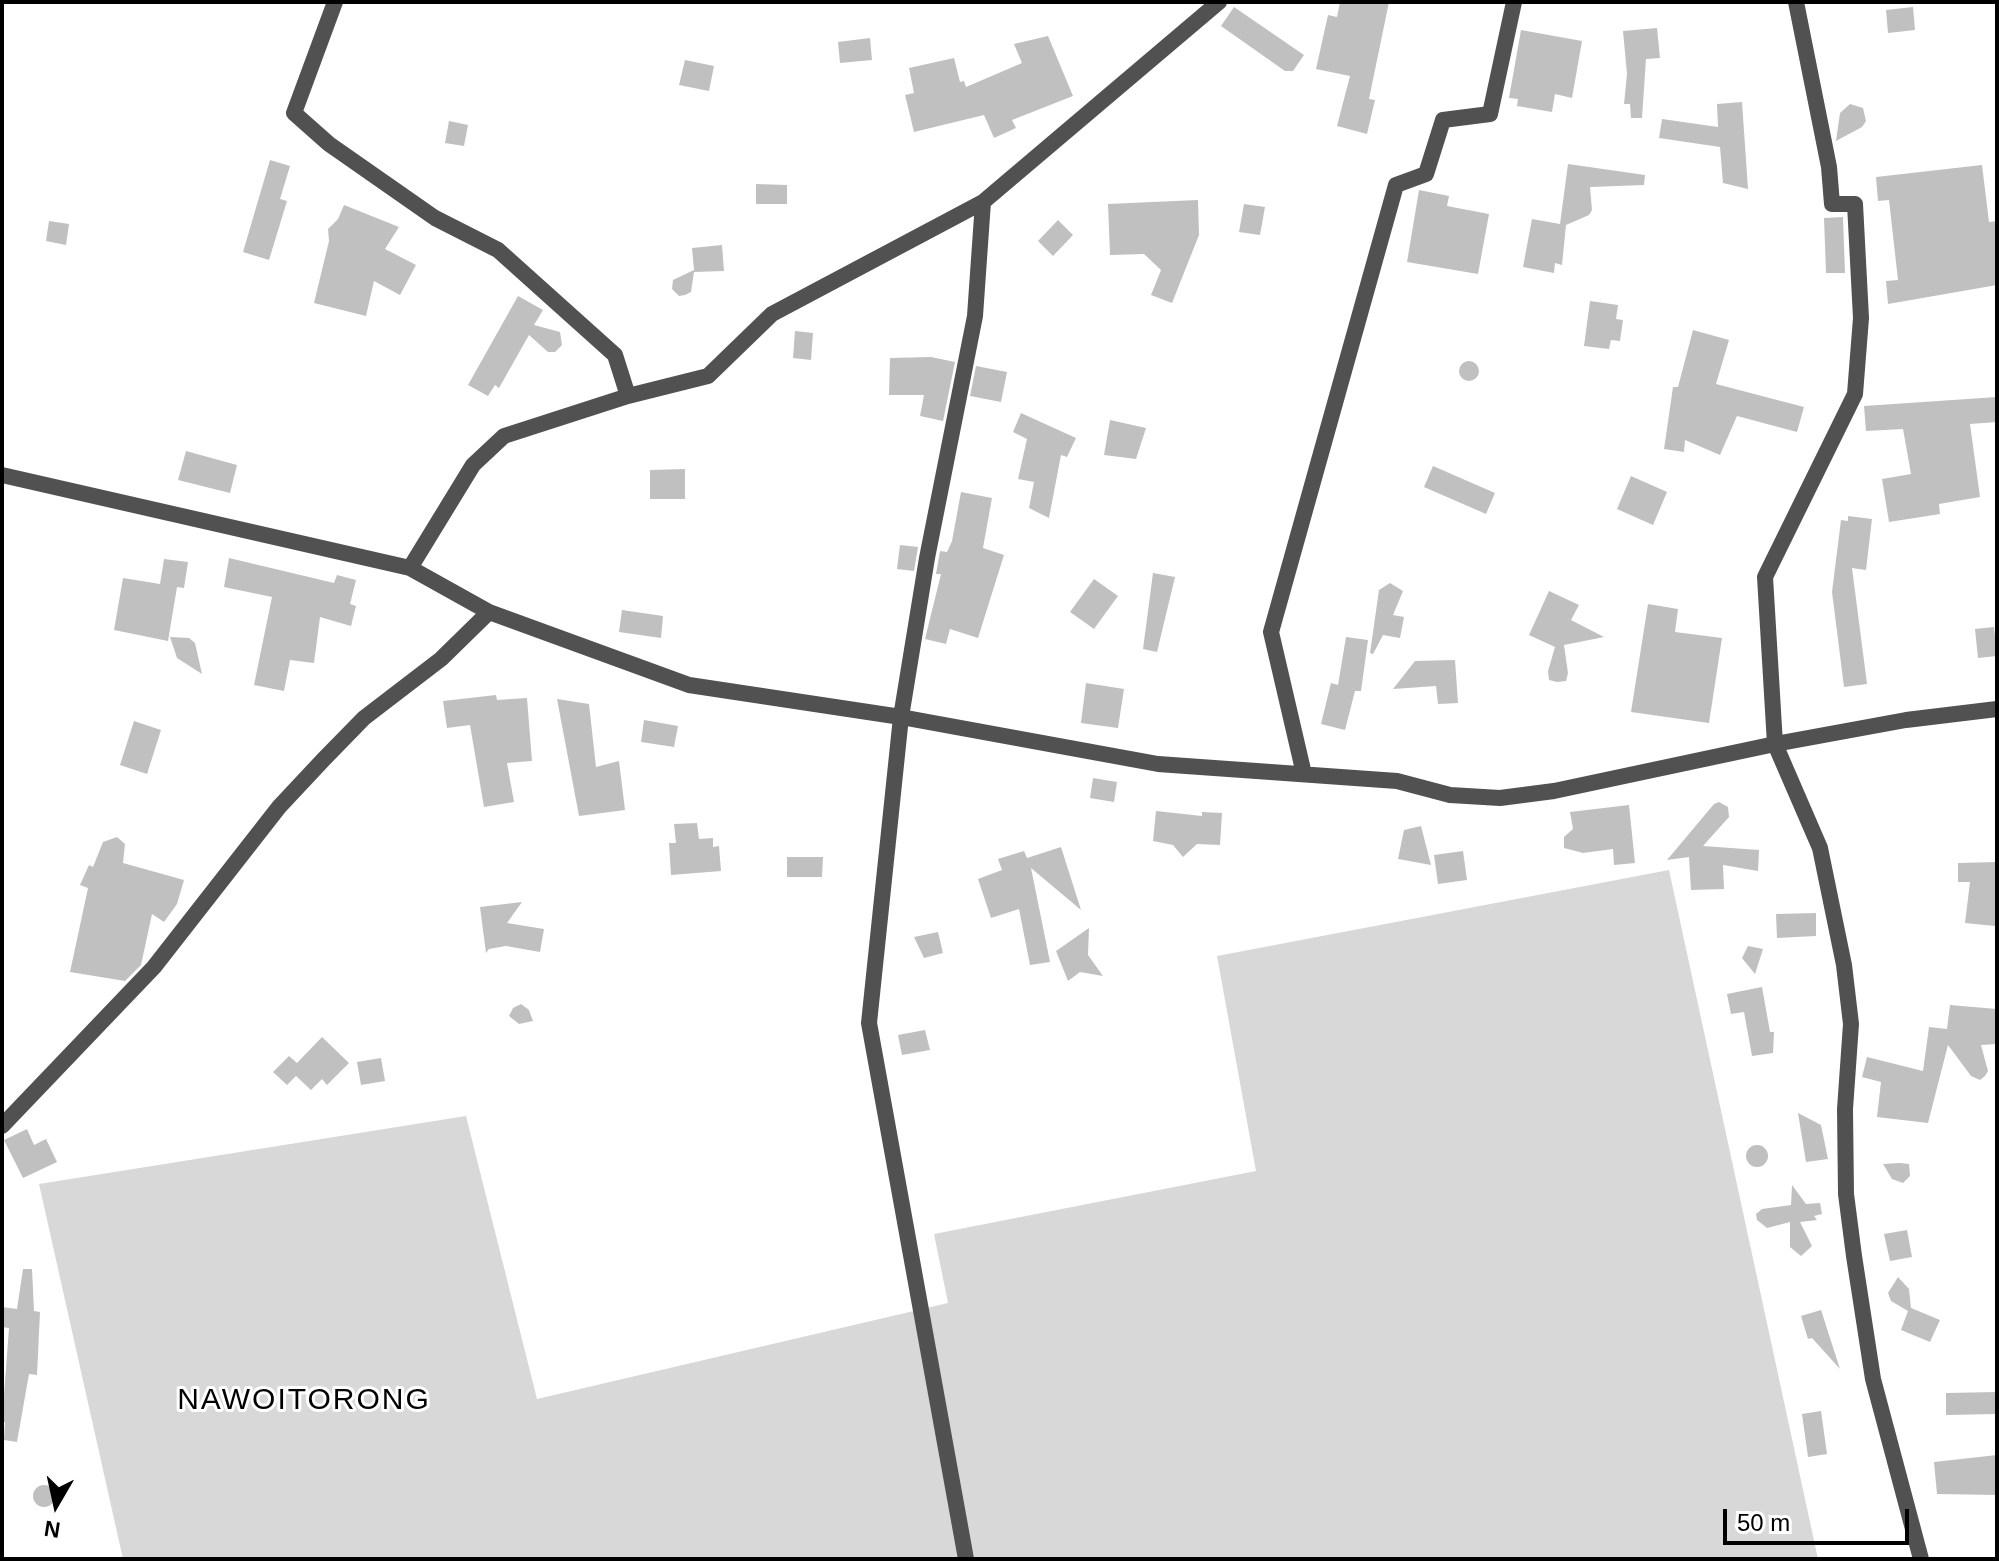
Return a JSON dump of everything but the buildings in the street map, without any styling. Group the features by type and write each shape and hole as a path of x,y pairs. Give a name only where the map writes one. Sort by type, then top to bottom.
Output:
{"street":[{"path":"335,2 294,113 329,144 435,218 498,250 615,355 628,396"},
{"path":"410,568 473,465 504,436 628,396 708,376 772,314 983,202 1219,2"},
{"path":"1304,774 1271,632 1396,185 1426,174 1443,120 1490,114 1514,2"},
{"path":"1796,2 1829,167 1832,204 1855,204 1861,318 1855,394 1765,577 1775,744 1820,848 1844,965 1851,1024 1845,1109 1846,1194 1854,1256 1873,1379 1921,1559"},
{"path":"966,1559 869,1023 901,717 927,558 975,316 983,202"},
{"path":"2,475 410,568 489,612 689,685 901,717 1158,764 1397,781 1450,795 1500,798 1554,791 1906,720 1997,709"},
{"path":"2,1126 154,967 279,807 333,750 364,718 441,659 489,612"}],"shaded area":[{"path":"1669,870 1818,1559 123,1559 39,1184 466,1116 537,1399 948,1303 934,1234 1256,1171 1217,956"}],"district":[{"name":"NAWOITORONG","path":"304,1401"}]}
